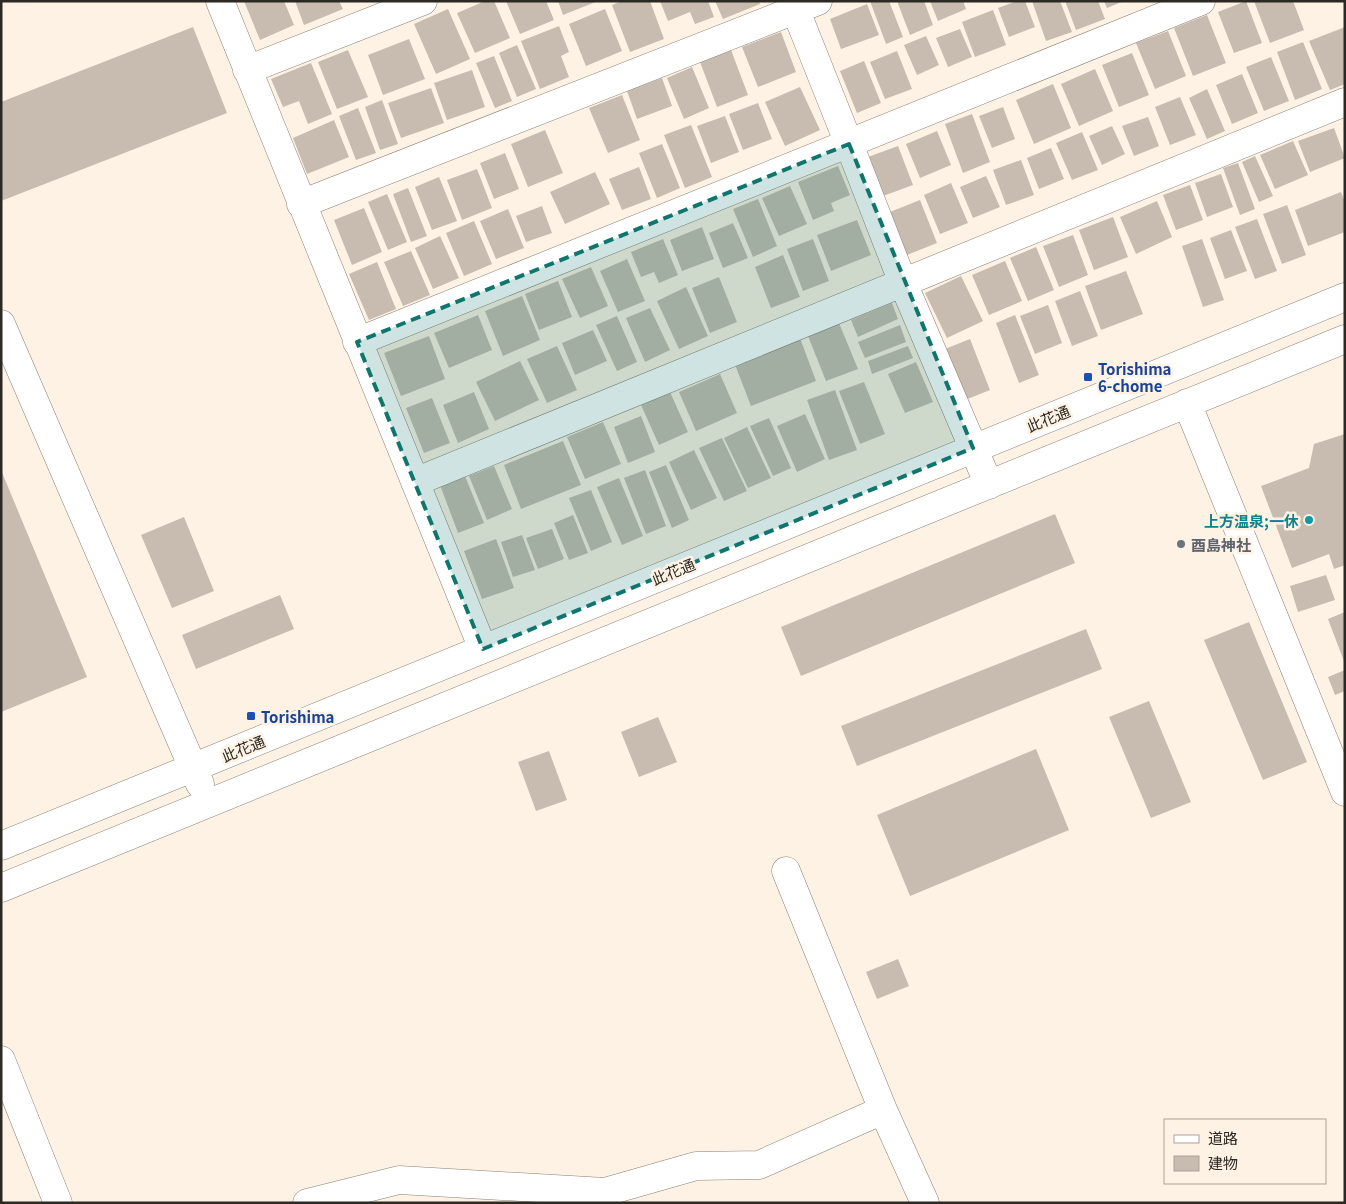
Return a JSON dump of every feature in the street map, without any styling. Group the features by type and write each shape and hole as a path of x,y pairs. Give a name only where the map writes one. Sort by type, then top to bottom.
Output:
{"street":[{"path":"220,1 482,650"},
{"path":"247,70 423,1"},
{"path":"357,342 1201,1"},
{"path":"301,204 802,4 849,144 903,283 989,485"},
{"path":"415,482 1345,102"},
{"name":"此花通","path":"1,846 1345,297"},
{"path":"1,324 208,804"},
{"path":"1,888 1345,339"},
{"path":"1187,403 1345,792"},
{"path":"786,871 883,1110 925,1203"},
{"path":"1,1060 58,1203"},
{"path":"307,1203 399,1180 605,1192 696,1166 758,1165 883,1110"}],"highlighted area":[{"path":"849,144 973,448 483,649 357,342"}],"building":[{"path":"244,1 284,1 294,25 260,40"},
{"path":"295,1 339,1 343,9 304,25"},
{"path":"485,1 494,1 510,38 475,53 457,13"},
{"path":"506,1 546,1 554,20 520,34"},
{"path":"558,1 598,1 563,15"},
{"path":"622,1 650,1 664,39 630,52 612,5"},
{"path":"660,1 708,1 714,17 695,24 690,12 668,21"},
{"path":"715,1 759,1 760,4 723,19"},
{"path":"870,1 889,1 903,37 886,44"},
{"path":"897,1 924,1 933,25 910,35"},
{"path":"930,1 963,1 966,9 938,21"},
{"path":"1017,1 1025,1 1035,27 1009,37 998,8"},
{"path":"1032,1 1060,1 1072,32 1046,41"},
{"path":"1065,1 1098,1 1105,19 1076,30"},
{"path":"1104,1 1124,1 1107,8"},
{"path":"1246,1 1262,43 1234,53 1218,12"},
{"path":"1254,1 1293,1 1304,30 1270,43"},
{"path":"867,4 879,35 841,49 830,19"},
{"path":"448,9 470,59 436,74 414,24"},
{"path":"605,9 622,51 586,66 569,24"},
{"path":"993,10 1006,45 975,57 962,22"},
{"path":"1207,15 1226,63 1193,76 1174,28"},
{"path":"559,26 569,52 561,56 569,77 540,89 521,41"},
{"path":"193,27 227,113 1,201 1,102"},
{"path":"1345,27 1345,84 1330,90 1309,41"},
{"path":"960,29 972,57 948,67 936,38"},
{"path":"1168,31 1186,76 1155,89 1136,43"},
{"path":"781,32 796,72 758,87 742,47"},
{"path":"926,36 939,65 917,75 904,45"},
{"path":"409,39 425,79 383,95 368,55"},
{"path":"1303,42 1322,89 1295,100 1277,52"},
{"path":"517,45 536,89 517,97 499,53"},
{"path":"348,50 368,97 337,109 318,62"},
{"path":"731,50 748,95 717,107 700,62"},
{"path":"897,51 912,89 885,99 870,62"},
{"path":"1132,53 1149,95 1119,107 1102,65"},
{"path":"494,56 512,101 495,108 476,63"},
{"path":"1271,57 1289,101 1264,111 1246,67"},
{"path":"864,61 881,103 857,113 840,71"},
{"path":"311,63 332,114 308,124 299,101 283,107 271,79"},
{"path":"692,67 709,108 684,119 667,78"},
{"path":"1095,69 1113,111 1079,126 1061,84"},
{"path":"472,70 485,107 447,120 434,83"},
{"path":"1242,74 1258,113 1232,124 1216,85"},
{"path":"662,78 672,106 637,119 627,91"},
{"path":"1053,84 1071,128 1034,144 1016,100"},
{"path":"800,87 820,130 785,146 765,102"},
{"path":"431,88 444,123 401,138 388,103"},
{"path":"1207,89 1225,131 1207,139 1189,98"},
{"path":"622,95 640,140 608,153 589,108"},
{"path":"1180,97 1196,135 1170,145 1155,107"},
{"path":"382,100 398,144 380,150 365,107"},
{"path":"758,103 772,139 743,150 729,114"},
{"path":"1003,107 1015,139 992,148 979,116"},
{"path":"358,108 376,153 356,160 339,116"},
{"path":"972,114 990,162 963,173 945,124"},
{"path":"725,116 739,152 711,163 697,126"},
{"path":"1148,117 1159,146 1134,156 1122,126"},
{"path":"334,120 349,157 307,174 293,138"},
{"path":"691,125 712,177 685,188 664,135"},
{"path":"1112,126 1125,154 1102,165 1089,136"},
{"path":"1334,128 1345,158 1310,172 1298,141"},
{"path":"545,130 563,173 528,187 511,144"},
{"path":"937,131 951,165 920,178 906,144"},
{"path":"1082,132 1098,170 1072,180 1056,143"},
{"path":"1293,141 1308,175 1275,189 1260,155"},
{"path":"662,144 680,188 657,198 639,153"},
{"path":"898,146 913,185 883,196 868,157"},
{"path":"1051,148 1064,179 1039,189 1027,158"},
{"path":"505,153 519,189 494,199 480,163"},
{"path":"1255,156 1273,196 1259,202 1242,162"},
{"path":"1021,160 1034,195 1006,205 993,170"},
{"path":"1238,163 1255,209 1240,215 1223,168"},
{"path":"838,166 850,195 831,203 834,211 813,220 798,182"},
{"path":"639,167 651,199 622,210 609,179"},
{"path":"477,169 492,208 462,220 447,180"},
{"path":"595,172 610,204 565,224 550,192"},
{"path":"1221,174 1233,207 1207,217 1195,183"},
{"path":"986,176 1000,207 973,218 960,187"},
{"path":"439,177 457,221 432,230 415,187"},
{"path":"951,183 968,223 940,234 924,195"},
{"path":"1190,185 1203,220 1176,230 1163,195"},
{"path":"790,186 807,224 779,236 762,198"},
{"path":"408,188 427,236 411,242 393,194"},
{"path":"1341,192 1345,202 1345,232 1308,246 1295,210"},
{"path":"387,194 407,242 388,250 368,202"},
{"path":"758,199 777,246 753,257 733,209"},
{"path":"920,200 937,243 907,255 890,212"},
{"path":"1157,201 1172,237 1136,254 1120,217"},
{"path":"1287,205 1306,255 1282,264 1263,214"},
{"path":"542,206 552,233 526,242 516,216"},
{"path":"364,208 382,252 352,265 334,220"},
{"path":"508,209 524,248 496,259 480,221"},
{"path":"1113,217 1128,257 1094,270 1079,230"},
{"path":"1257,219 1277,271 1255,279 1235,227"},
{"path":"857,220 871,255 831,271 817,235"},
{"path":"474,221 492,264 464,276 446,233"},
{"path":"733,223 748,258 723,268 709,233"},
{"path":"702,227 714,259 682,271 670,240"},
{"path":"1231,230 1247,271 1225,279 1210,238"},
{"path":"1073,235 1088,275 1059,287 1043,246"},
{"path":"440,236 459,278 433,289 415,248"},
{"path":"663,239 678,275 659,283 654,272 641,277 631,252"},
{"path":"813,239 829,281 803,291 787,249"},
{"path":"1202,239 1224,300 1203,307 1182,246"},
{"path":"1036,247 1054,290 1028,301 1010,258"},
{"path":"411,251 430,295 403,306 384,262"},
{"path":"783,255 800,297 771,308 755,267"},
{"path":"627,259 645,301 618,312 600,271"},
{"path":"1005,261 1022,301 989,315 972,275"},
{"path":"377,262 396,309 369,320 349,274"},
{"path":"591,267 608,306 580,318 562,279"},
{"path":"1126,271 1143,314 1101,330 1085,286"},
{"path":"961,276 983,321 947,338 925,293"},
{"path":"719,277 737,322 710,333 692,288"},
{"path":"558,281 572,317 539,330 525,294"},
{"path":"686,287 708,336 679,349 657,301"},
{"path":"1080,291 1098,336 1072,346 1055,301"},
{"path":"522,296 540,340 503,356 485,311"},
{"path":"892,303 898,319 858,337 851,320"},
{"path":"1048,305 1062,343 1035,354 1020,316"},
{"path":"650,308 670,350 645,362 626,318"},
{"path":"478,315 492,350 449,368 434,333"},
{"path":"1015,315 1039,375 1019,383 996,323"},
{"path":"617,316 637,362 617,371 596,325"},
{"path":"839,323 858,369 826,381 808,336"},
{"path":"900,325 906,342 865,358 858,342"},
{"path":"593,330 607,361 575,375 562,343"},
{"path":"429,336 445,379 401,396 384,353"},
{"path":"800,338 816,381 751,406 734,362"},
{"path":"970,339 990,390 965,400 945,349"},
{"path":"557,346 577,390 547,403 527,359"},
{"path":"908,346 913,358 872,374 868,361"},
{"path":"520,361 539,400 495,421 476,382"},
{"path":"916,362 933,402 905,413 888,374"},
{"path":"720,374 737,413 696,431 679,392"},
{"path":"864,382 885,434 860,444 839,391"},
{"path":"835,390 857,450 829,460 807,400"},
{"path":"474,392 489,429 458,443 443,405"},
{"path":"670,392 688,432 659,445 641,405"},
{"path":"432,398 450,443 424,453 406,408"},
{"path":"805,414 825,459 797,472 777,426"},
{"path":"641,416 655,452 628,463 614,427"},
{"path":"769,418 791,468 773,476 750,426"},
{"path":"603,422 621,464 585,479 567,437"},
{"path":"747,427 771,478 748,488 724,438"},
{"name":"上方温泉;一休","path":"1345,434 1345,565 1334,569 1329,554 1292,568 1261,486 1309,468 1314,444"},
{"path":"722,438 747,491 724,501 699,448"},
{"path":"563,441 581,485 521,509 504,465"},
{"path":"694,450 717,498 691,510 669,462"},
{"path":"666,465 689,520 672,528 649,472"},
{"path":"494,466 512,509 487,520 469,476"},
{"path":"1,470 87,677 1,712"},
{"path":"645,470 666,526 646,534 624,478"},
{"path":"465,476 484,523 458,533 440,485"},
{"path":"619,478 643,536 622,545 597,487"},
{"path":"591,490 612,542 591,551 569,498"},
{"path":"1055,514 1075,563 801,676 781,627"},
{"path":"573,515 588,553 569,560 554,523"},
{"path":"184,517 214,591 172,608 141,535"},
{"path":"552,529 564,559 538,569 526,538"},
{"path":"522,535 535,570 513,577 501,542"},
{"path":"496,539 514,588 482,599 464,551"},
{"path":"1326,575 1335,600 1298,612 1290,586"},
{"path":"280,595 294,629 196,669 182,635"},
{"path":"1345,612 1345,664 1328,619"},
{"path":"1249,622 1307,762 1263,780 1204,640"},
{"path":"1086,629 1102,669 857,766 841,726"},
{"path":"1345,670 1345,691 1335,695 1328,677"},
{"path":"1149,701 1191,802 1151,818 1109,717"},
{"path":"658,717 677,762 639,777 621,732"},
{"path":"1036,749 1069,830 910,896 877,815"},
{"path":"549,751 567,800 536,811 518,762"},
{"path":"898,959 909,986 877,999 866,972"}],"place":[{"name":"Torishima 6-chome","path":"1088,377"},
{"name":"上方温泉;一休","path":"1309,520"},
{"name":"酉島神社","path":"1181,544"},
{"name":"Torishima","path":"251,716"}]}
